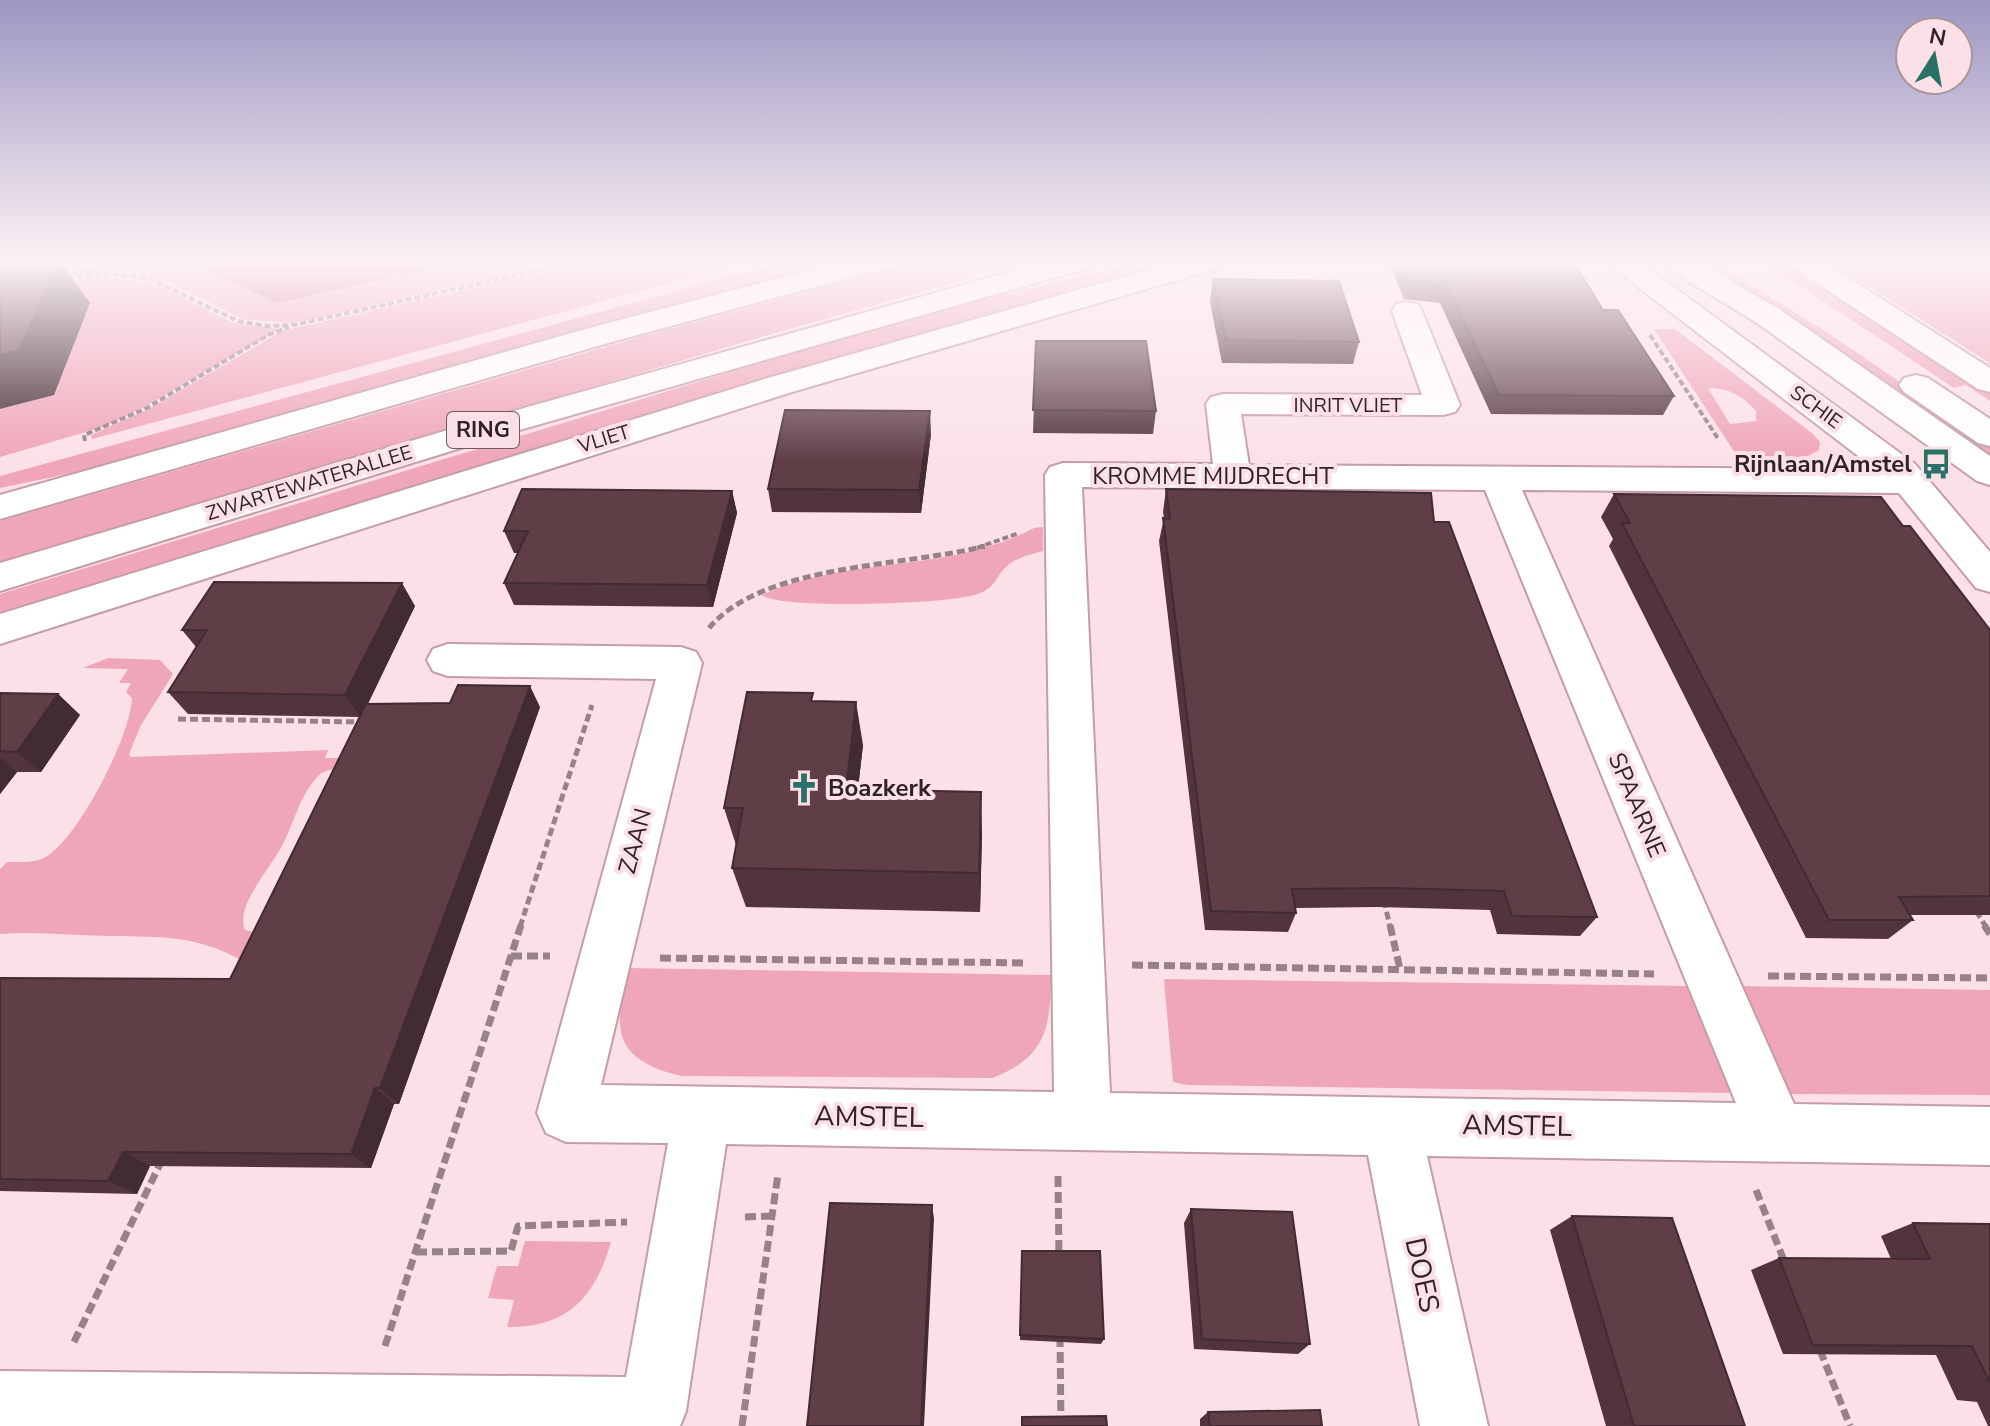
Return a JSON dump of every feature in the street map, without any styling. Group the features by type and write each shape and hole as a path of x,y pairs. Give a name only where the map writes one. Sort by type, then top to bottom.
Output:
{"street":[{"name":"RING","path":"0,507 628,328"},
{"name":"ZWARTEWATERALLEE","path":"0,577 497,426 845,328"},
{"name":"VLIET","path":"0,629 780,385 980,328"},
{"name":"INRIT VLIET","path":"1232,475 1223,404 1443,405 1413,328"},
{"name":"SCHIE","path":"1708,328 1838,422 1911,481 1990,578"},
{"path":"1784,328 1990,473"},
{"path":"1831,328 1990,435"},
{"path":"1905,328 1990,382"},
{"name":"KROMME MIJDRECHT","path":"1070,1119 1078,964 1063,475 1911,481"},
{"name":"SPAARNE","path":"1499,479 1710,976 1754,1130"},
{"path":"448,660 681,663"},
{"name":"ZAAN","path":"681,663 566,1113 702,1115"},
{"path":"22,1404 365,1409 652,1419 702,1115"},
{"name":"AMSTEL","path":"702,1115 1990,1136"},
{"name":"DOES","path":"1391,1124 1454,1426"}],"path":[{"path":"85,447 84,435 145,409 268,335 287,328"},
{"path":"1645,328 1746,481"},
{"path":"681,663 717,618 780,584 825,571 956,555 989,546 1035,525 1064,518"},
{"path":"365,1409 606,662"},
{"path":"178,719 372,722 366,736"},
{"path":"1382,892 1400,969"},
{"path":"1974,907 1990,934"},
{"path":"511,956 1990,978"},
{"path":"742,1426 787,1116"},
{"path":"1059,1273 1070,1119"},
{"path":"1754,1130 1791,1278"},
{"path":"22,1404 165,1153"},
{"path":"416,1252 511,1251 518,1226 772,1216"},
{"path":"1060,1319 1061,1426"},
{"path":"1814,1337 1850,1426"}],"shaded area":[{"path":"17,328 279,329 144,407 103,427 0,457 0,409 49,396"},
{"path":"297,328 505,328 92,439 91,435 147,410 282,331"},
{"path":"543,328 598,328 72,473 0,488 0,476"},
{"path":"674,328 795,328 0,563 0,521"},
{"path":"882,328 940,328 821,361 0,615 0,594"},
{"path":"1796,328 1819,328 1831,335 1990,444 1990,459"},
{"path":"1863,328 1891,328 1990,392 1990,401 1966,385 1954,388"},
{"path":"1934,328 1990,328 1990,363"},
{"path":"1654,329 1675,329 1820,442 1819,450 1806,457 1737,456","holes":["1708,388 1729,391 1746,401 1756,411 1756,421 1730,424"]},
{"path":"1043,527 1043,551 1012,562 989,588 962,598 832,604 776,600 762,595 829,574 968,552"},
{"path":"108,658 160,660 173,674 141,725 129,754 131,757 328,750 325,758 346,758 340,768 323,772 312,783 284,842 250,898 244,915 245,930 262,934 243,961 210,946 179,939 0,934 0,869 7,862 40,860 57,848 86,810 122,737 132,698 126,692 131,683 119,683 128,669 83,668"},
{"path":"628,968 1051,975 1049,1010 1042,1038 1035,1050 1025,1060 993,1078 681,1076 642,1061 623,1038 620,1008"},
{"path":"1164,979 1689,986 1733,1093 1187,1085 1173,1082"},
{"path":"1740,986 1990,990 1990,1095 1787,1094"},
{"path":"525,1241 611,1242 596,1279 576,1306 546,1322 507,1327 514,1300 488,1298 497,1266 518,1266"}],"building":[{"path":"0,328 29,328 19,350 0,355"},
{"path":"1223,328 1354,328 1359,342 1226,340"},
{"path":"1467,328 1629,328 1674,396 1499,395"},
{"path":"1036,341 1146,341 1156,411 1033,410"},
{"path":"785,410 930,411 919,490 768,489"},
{"path":"522,489 732,491 707,585 504,583 528,531 504,531"},
{"path":"1166,489 1431,493 1434,522 1449,522 1597,917 1512,916 1504,891 1389,888 1292,889 1296,913 1211,911 1163,518 1170,519"},
{"path":"1614,494 1881,497 1903,526 1910,526 1990,630 1990,896 1899,897 1913,920 1829,920 1622,523 1630,523"},
{"path":"214,582 402,583 345,695 168,692 207,630 182,630"},
{"path":"458,685 530,686 380,1088 375,1088 351,1154 123,1152 108,1181 0,1179 0,978 230,979 366,704 450,703"},
{"name":"Boazkerk","path":"747,692 813,693 811,701 856,702 846,789 981,792 979,873 732,868 743,808 724,808"},
{"path":"0,693 58,694 17,752 0,751"},
{"path":"830,1203 932,1205 921,1426 807,1426"},
{"path":"1191,1209 1292,1212 1310,1344 1202,1339"},
{"path":"1572,1216 1672,1218 1745,1426 1634,1426"},
{"path":"1913,1223 1990,1224 1990,1383 1972,1346 1813,1345 1779,1258 1930,1259"},
{"path":"1022,1251 1100,1251 1104,1339 1020,1335"},
{"path":"1320,1410 1322,1426 1210,1426 1208,1412"},
{"path":"1106,1416 1107,1426 1022,1426 1022,1417"}],"place":[{"name":"Rijnlaan/Amstel","path":"1936,464"},
{"name":"Boazkerk","path":"804,788"}]}
